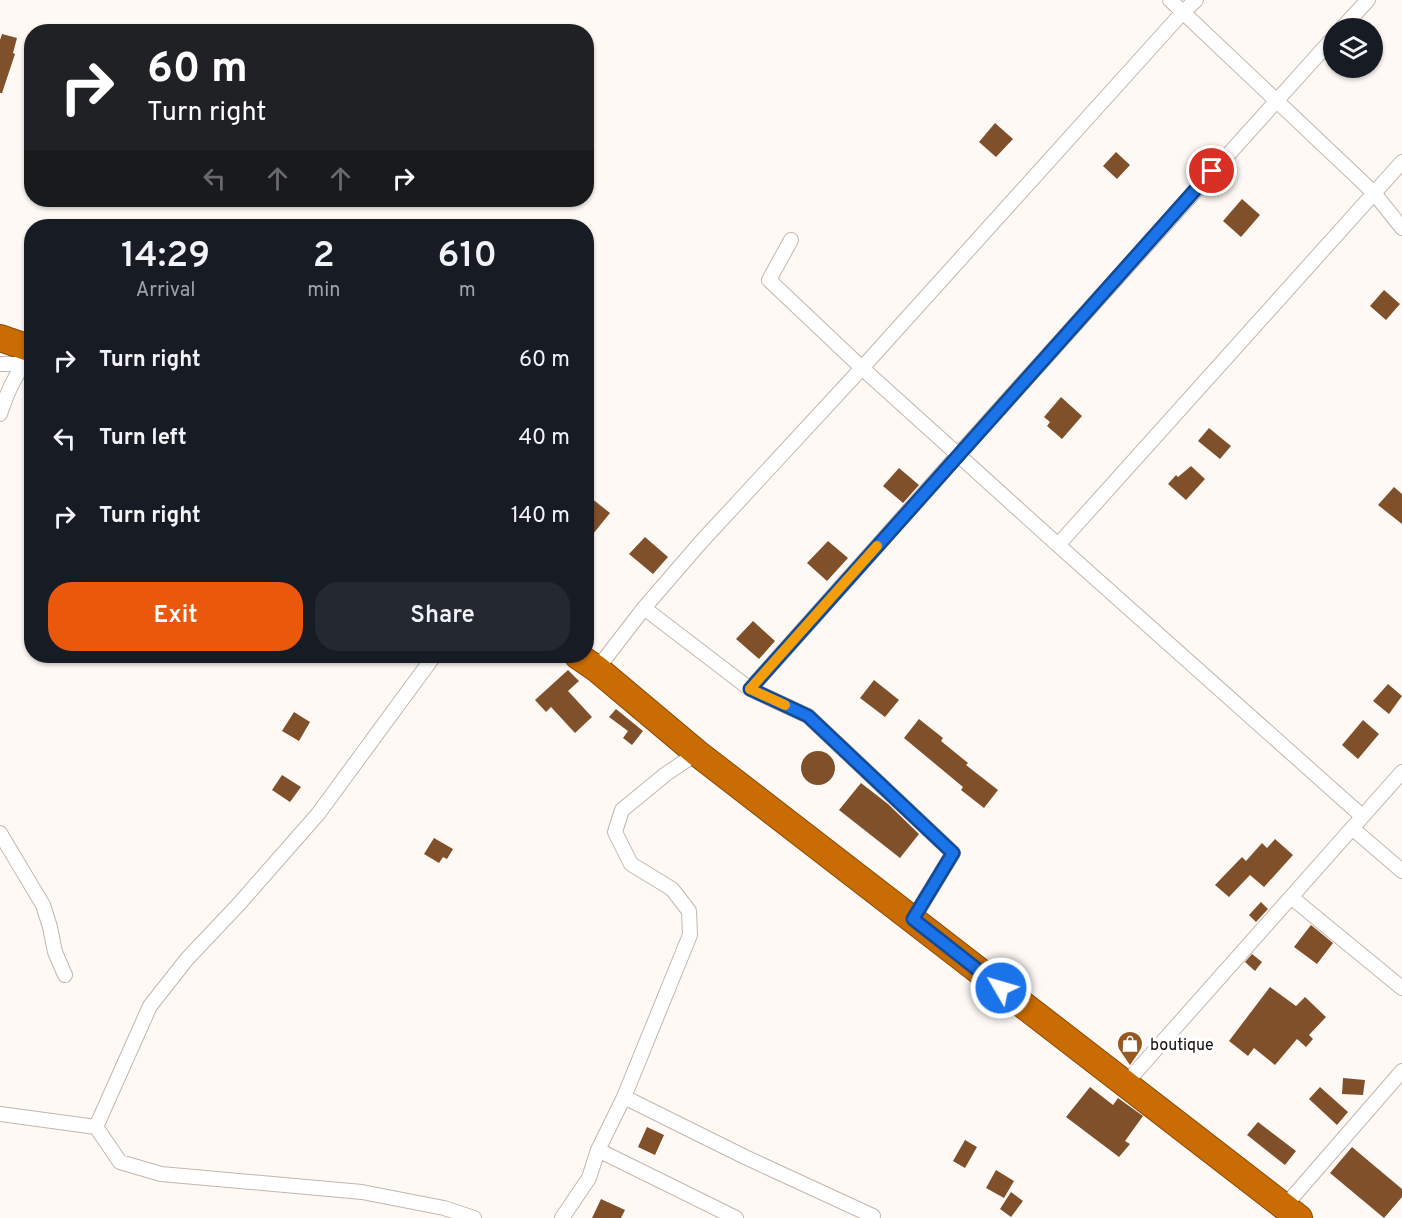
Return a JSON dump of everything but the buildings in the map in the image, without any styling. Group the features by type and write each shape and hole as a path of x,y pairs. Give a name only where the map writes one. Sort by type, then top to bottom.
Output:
{"highway":[{"path":"0,338 24,353"},
{"path":"588,663 697,753 1126,1083 1293,1215"}],"street":[{"path":"1170,0 1374,193 1402,228"},
{"path":"594,655 644,608 701,542 1196,0"},
{"path":"1351,18 1368,0"},
{"path":"750,689 1323,49"},
{"path":"1058,545 1402,162"},
{"path":"791,240 769,280 958,455 1362,816"},
{"path":"0,364 24,356"},
{"path":"0,414 11,384 24,362"},
{"path":"644,608 750,689 808,716 953,853 913,919"},
{"path":"96,1127 150,1006 187,958 239,904 318,814 429,663"},
{"path":"562,1218 589,1178 598,1150 624,1097 690,935 689,911 672,890 631,864 615,832 622,810 666,774 697,753"},
{"path":"1126,1083 1402,772"},
{"path":"1352,828 1402,871"},
{"path":"0,833 43,905 55,952 65,975"},
{"path":"1291,897 1402,988"},
{"path":"1293,1215 1402,1071"},
{"path":"624,1097 873,1218"},
{"path":"0,1114 96,1127 120,1162 161,1174 362,1192 444,1208 474,1218"},
{"path":"598,1150 736,1218"}],"slow traffic":[{"path":"785,705 750,689 877,546"}],"place":[{"name":"boutique","path":"1130,1067"}],"route":[{"path":"1001,988 913,919 953,853 808,716 750,689 1212,171"}]}
